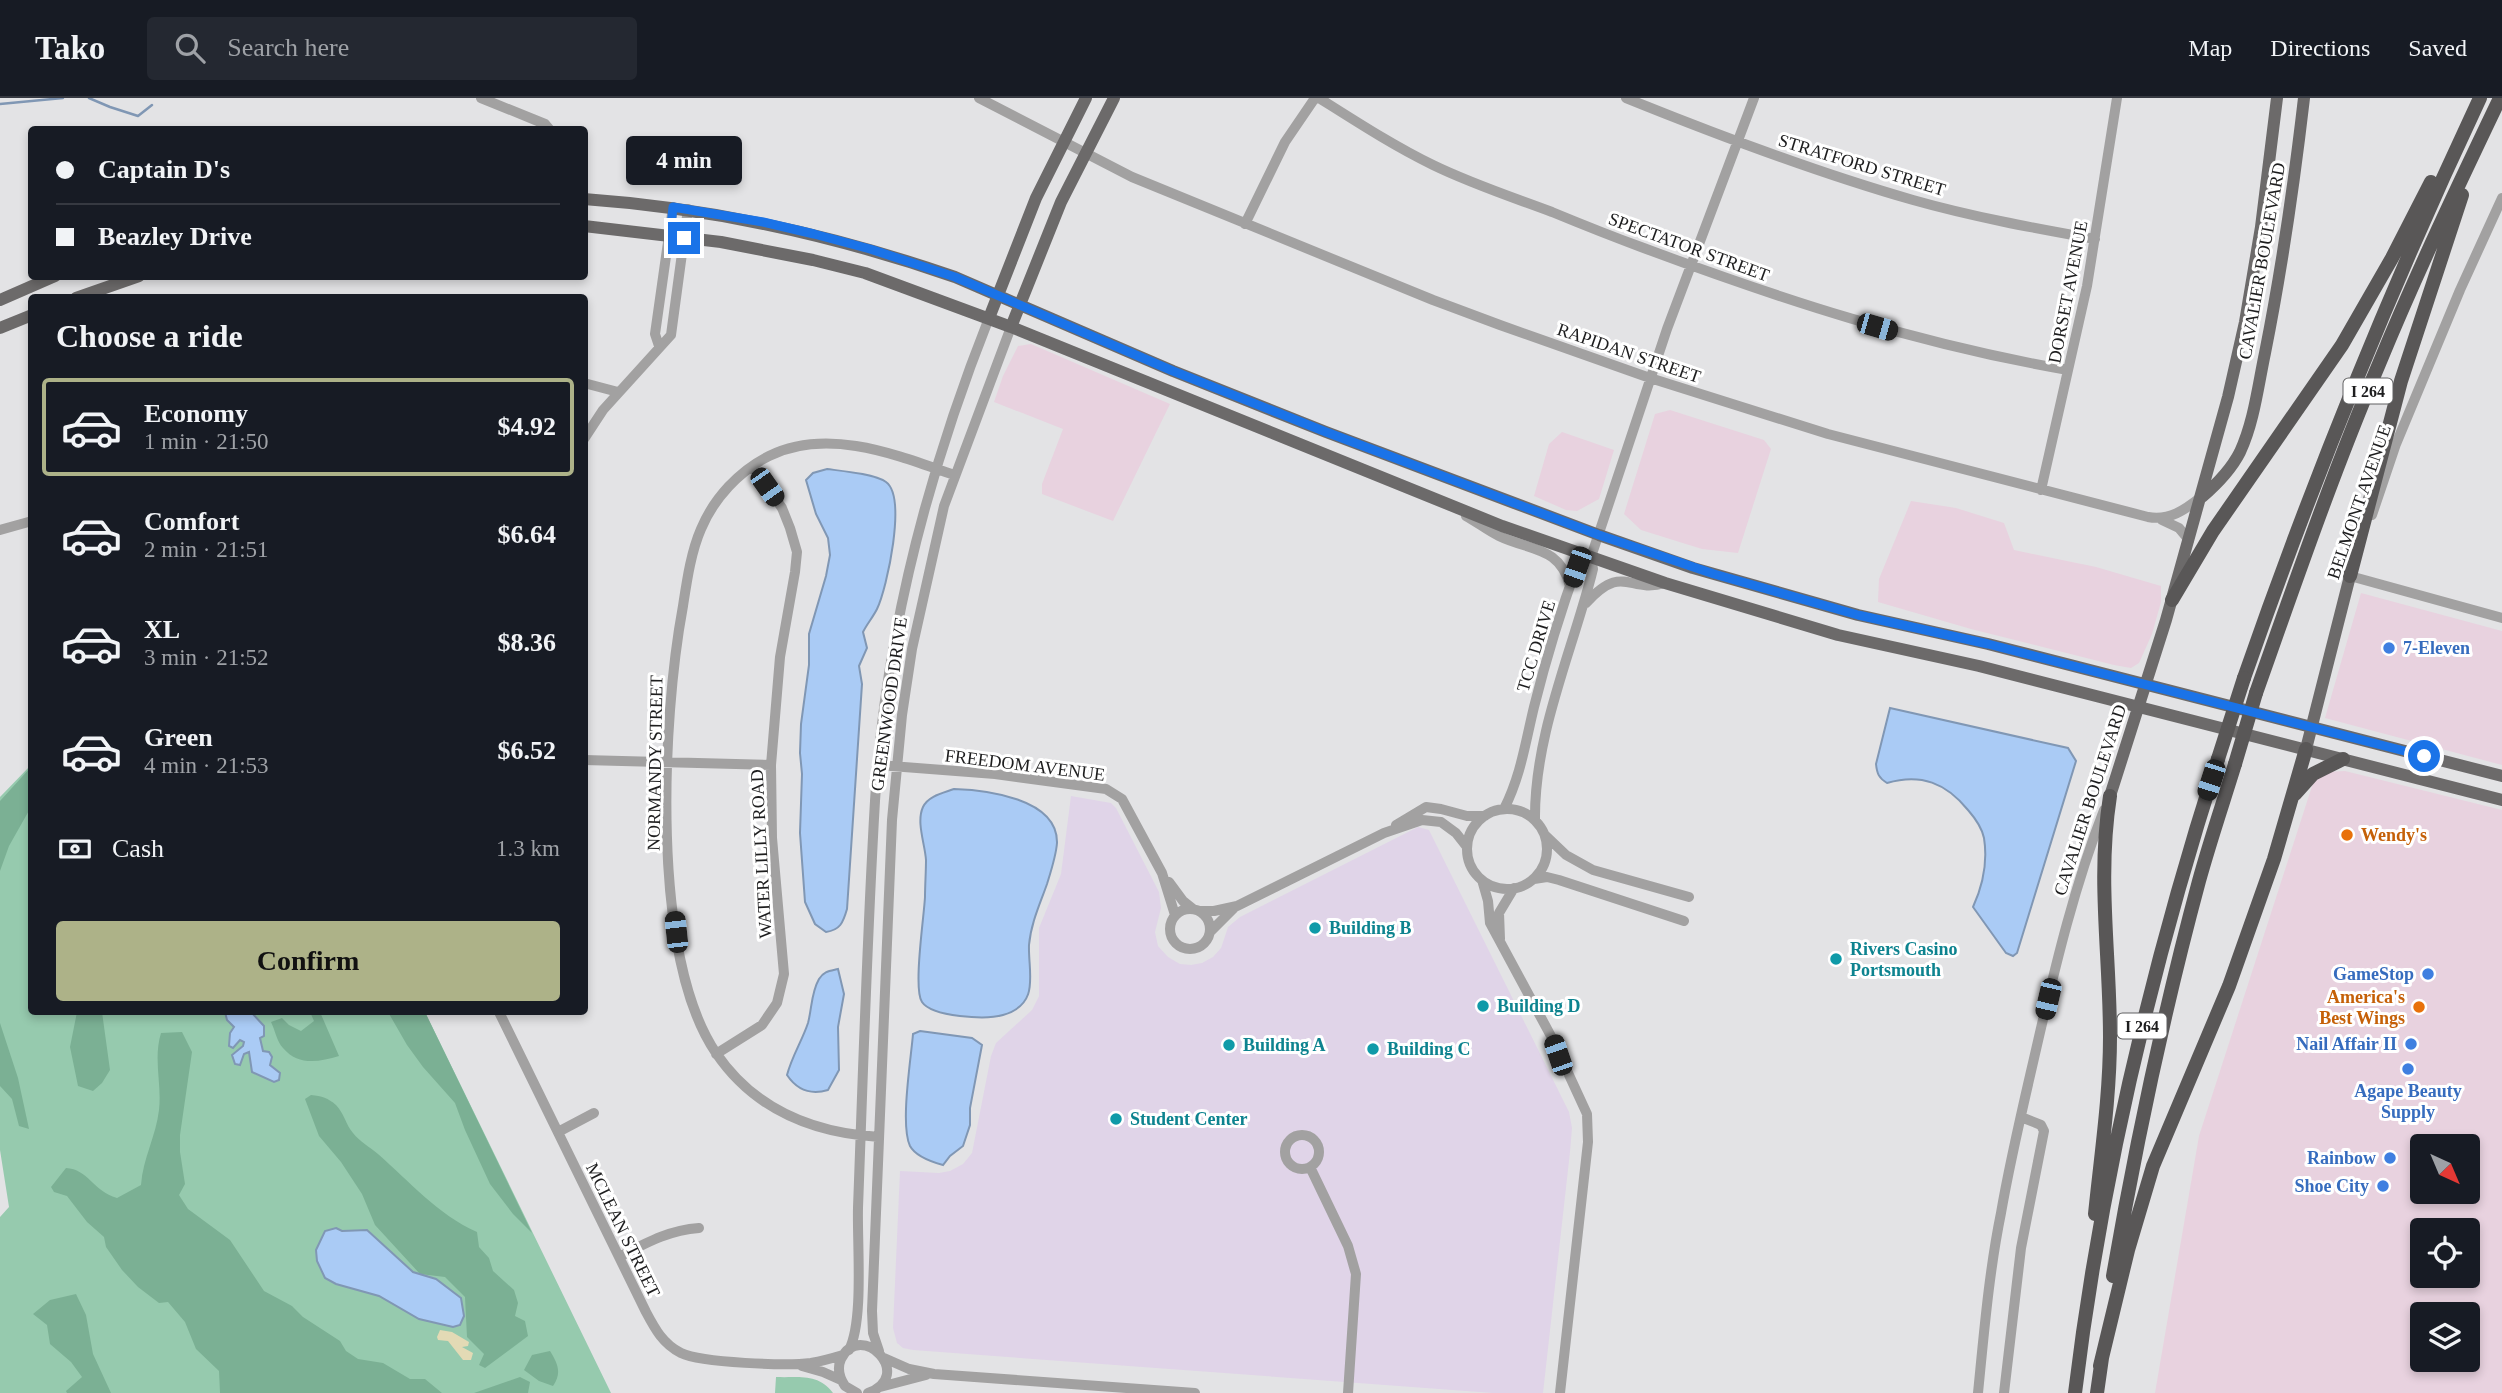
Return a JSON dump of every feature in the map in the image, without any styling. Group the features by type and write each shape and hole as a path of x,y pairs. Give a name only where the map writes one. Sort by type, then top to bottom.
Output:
{"highway":[{"name":"I 264","path":"2097,1393 2124,1212 2146,1098 2199,880 2256,693 2311,535 2378,366 2430,245 2500,98"},
{"name":"I 264","path":"2075,1393 2087,1299 2122,1115 2172,910 2218,759 2244,678 2343,410 2408,254 2478,102"},
{"path":"2172,600 2213,531 2342,345 2392,258 2442,161 2478,102"},
{"path":"2350,576 2401,381 2472,159"},
{"path":"2101,1366 2128,1250 2153,1166 2229,986 2274,859 2306,749"},
{"path":"2292,798 2313,774 2343,759"},
{"path":"2087,1299 2109,1074 2108,982 2102,889 2110,796"}],"main road":[{"name":"GREENWOOD DRIVE","path":"989,318 1016,244 1086,98"},
{"name":"GREENWOOD DRIVE","path":"1011,327 1043,244 1084,154 1114,98"},
{"name":"CAVALIER BOULEVARD","path":"2110,796 2147,684 2202,497 2245,322 2261,227 2277,98"},
{"name":"CAVALIER BOULEVARD","path":"2202,497 2218,483 2236,459 2245,442 2254,407 2278,286 2304,98"},
{"path":"588,198 688,209 763,222 850,244 955,277 1173,371 1326,432 1693,568 1804,601 2147,684 2502,776"},
{"path":"588,226 771,250 849,269 989,318 1451,506 1665,583 1839,635 1979,666 2502,800"},
{"path":"0,300 46,280"},
{"path":"87,294 128,280"},
{"path":"0,328 28,317"},
{"name":"BELMONT AVENUE","path":"2306,749 2350,576"}],"street":[{"path":"481,98 547,126"},
{"name":"RAPIDAN STREET","path":"979,98 1084,154 1245,224 1444,304 1650,378 1828,434 2161,520"},
{"path":"1245,224 1285,142 1317,98"},
{"name":"SPECTATOR STREET","path":"1317,98 1395,146 1435,166 1516,200 1690,265 1802,305 1902,335 2068,370"},
{"name":"STRATFORD STREET","path":"1626,98 1737,141 1915,201 1984,218 2095,239"},
{"path":"1591,557 1690,265 1754,98"},
{"name":"DORSET AVENUE","path":"2040,490 2095,239 2117,98"},
{"name":"BELMONT AVENUE","path":"2350,576 2396,444 2460,290 2502,198"},
{"path":"659,346 655,334 673,207"},
{"path":"588,433 618,392 671,335 688,209"},
{"name":"GREENWOOD DRIVE","path":"843,1386 839,1369 854,1339 857,1322 861,1136 878,765 890,666 904,590 936,469 989,318"},
{"name":"GREENWOOD DRIVE","path":"874,1391 887,1370 873,1333 872,1311 896,766 912,649 944,506 1011,327"},
{"path":"588,384 618,392"},
{"name":"NORMANDY STREET","path":"878,1137 820,1129 782,1114 748,1090 716,1054 698,1020 676,932 668,841 670,694 677,636 697,540 712,509 738,477 768,457 788,449 821,443 862,447 954,475"},
{"name":"WATER LILLY ROAD","path":"716,1054 762,1025 771,1014 784,974 772,838 771,765 780,657 796,572 797,552 782,508 753,467"},
{"path":"2161,520 2202,497"},
{"path":"1451,506 1499,536 1553,555 1561,563 1570,587"},
{"path":"2161,520 2179,528 2189,540"},
{"path":"0,530 28,522"},
{"name":"TCC DRIVE","path":"1504,809 1522,766 1534,707 1570,587 1578,564 1591,557 1593,569 1584,606 1542,747 1535,796 1535,820"},
{"path":"2350,576 2502,618"},
{"path":"1584,606 1599,589 1613,582 1628,580 1650,588 1665,583"},
{"path":"588,760 771,765"},
{"name":"FREEDOM AVENUE","path":"878,765 995,774 1115,792 1122,799 1162,873 1183,901 1208,920 1210,933"},
{"name":"CAVALIER BOULEVARD","path":"1978,1393 1986,1306 1998,1227 2021,1116 2073,906 2110,796"},
{"name":"FREEDOM AVENUE","path":"1384,834 1426,807 1466,816 1485,816"},
{"path":"1684,920 1547,877 1534,879 1514,888 1493,887 1474,871 1469,860 1467,847 1470,835 1485,816 1504,809 1515,810 1528,814 1566,855 1593,870 1689,897"},
{"name":"FREEDOM AVENUE","path":"1237,906 1198,948 1184,949 1173,941 1169,928 1175,915 1187,909 1214,911 1237,906 1384,834 1422,820 1441,822 1457,833 1467,847"},
{"path":"1534,879 1545,863 1548,849 1545,835"},
{"name":"FREEDOM AVENUE","path":"1162,873 1175,915"},
{"path":"1482,880 1490,923 1552,1038 1587,1114 1588,1143 1560,1393"},
{"path":"1500,939 1499,913 1514,888"},
{"name":"MCLEAN STREET","path":"500,1015 658,1334 673,1348 683,1354 710,1359 791,1364 811,1363 864,1345 909,1369 934,1374"},
{"path":"558,1132 594,1113"},
{"path":"2004,1393 2021,1248 2044,1131 2041,1125 2021,1116"},
{"path":"1310,1167 1348,1245 1356,1274 1348,1393"},
{"path":"619,1257 667,1233 699,1228"},
{"name":"MCLEAN STREET","path":"791,1364 812,1368 858,1393"},
{"path":"874,1391 914,1376 934,1374 1195,1393"}],"shaded area":[{"path":"1031,344 1170,404 1113,521 1042,494 1042,484 1063,429 994,402 1018,346"},
{"path":"1670,410 1764,440 1771,449 1738,553 1702,549 1641,530 1624,514 1655,414"},
{"path":"1562,432 1614,450 1599,499 1577,511 1566,510 1534,496 1549,444"},
{"path":"1911,501 1956,508 2004,523 2014,550 2096,567 2161,586 2161,602 2152,634 2139,663 2131,668 2114,665 1971,629 1878,602 1879,579"},
{"path":"2361,593 2502,631 2502,765 2325,718"},
{"path":"2345,771 2502,810 2502,1393 2155,1393 2199,1136 2314,780 2326,772"},
{"path":"1071,796 1111,803 1116,808 1159,892 1161,908 1155,932 1158,946 1168,957 1180,964 1202,963 1213,957 1221,948 1228,927 1240,917 1418,827 1429,830 1569,1112 1572,1128 1570,1152 1543,1393 1493,1393 913,1350 903,1348 897,1343 893,1328 900,1171 950,1171 963,1164 972,1153 991,1056 996,1043 1032,1010 1039,996 1039,928 1061,874"}],"green space":[{"path":"28,768 28,1015 426,1015 611,1393 0,1393 0,1217 9,1207 0,1150 0,797"},
{"path":"28,770 28,812 9,846 0,871 0,801"},
{"path":"76,1015 102,1015 110,1070 93,1091 78,1086 70,1047"},
{"path":"311,1015 321,1015 339,1056 316,1061 295,1058 281,1045 271,1022 282,1018 301,1031 314,1021"},
{"path":"390,1015 426,1015 532,1233 490,1184 455,1103 407,1045"},
{"path":"0,1023 18,1078 29,1129 19,1126 12,1099 0,1086"},
{"path":"182,1032 192,1052 180,1135 185,1184 179,1195 188,1209 230,1240 264,1291 292,1306 303,1317 340,1341 346,1351 358,1359 383,1363 410,1379 425,1379 442,1393 220,1393 219,1371 196,1349 185,1322 168,1302 159,1303 138,1287 106,1247 104,1237 87,1222 67,1196 54,1192 51,1187 66,1168 80,1172 109,1195 117,1198 141,1185 159,1110 158,1052 161,1033"},
{"path":"311,1095 325,1098 336,1105 359,1139 437,1207 477,1232 479,1247 489,1258 493,1271 514,1290 518,1303 515,1316 525,1321 528,1336 485,1368 479,1365 484,1354 467,1337 465,1297 445,1277 420,1274 375,1225 362,1194 341,1162 319,1136 305,1099"},
{"path":"76,1294 86,1315 93,1354 111,1393 67,1393 82,1377 71,1362 50,1344 47,1325 33,1314 50,1300"},
{"path":"550,1351 558,1368 553,1386 539,1381 524,1370 532,1355"},
{"path":"520,1377 530,1382 528,1393 474,1393"},
{"path":"776,1377 814,1379 833,1393 775,1393"}],"sand":[{"path":"440,1330 452,1332 469,1342 468,1346 462,1347 473,1353 471,1360 463,1360 448,1341 438,1340"}],"water":[{"path":"827,469 866,475 886,482 892,491 895,523 890,564 881,598 863,632 867,648 859,666 862,684 847,909 840,925 835,930 826,932 815,924 805,902 800,833 800,753 809,665 809,634 830,555 828,538 816,514 806,480 813,473"},
{"path":"1890,708 2068,748 2076,761 2017,953 2013,956 2006,953 1973,907 1982,882 1985,847 1983,834 1973,816 1942,787 1911,779 1887,783 1879,775 1876,764"},
{"path":"954,789 1018,800 1033,806 1046,816 1054,828 1057,843 1054,858 1030,937 1028,995 1015,1010 1003,1015 973,1017 948,1014 928,1007 922,1002 920,995 919,968 926,860 921,813 928,800"},
{"path":"838,969 844,994 838,1027 839,1070 828,1090 810,1091 800,1088 787,1075 808,1023 816,984 825,973"},
{"path":"226,1015 254,1015 264,1026 264,1036 260,1038 263,1051 269,1052 272,1057 270,1065 280,1073 279,1080 274,1082 252,1072 249,1052 244,1054 240,1065 235,1064 232,1055 244,1042 240,1040 233,1048 229,1046 230,1033 234,1027"},
{"path":"920,1031 972,1038 982,1045 970,1108 970,1125 963,1146 943,1165 916,1153 907,1136 906,1108 913,1034"},
{"path":"336,1228 342,1231 367,1230 413,1272 436,1279 461,1298 464,1316 460,1325 453,1327 419,1319 379,1296 336,1284 325,1278 317,1261 316,1250 325,1231"}],"waterway":[{"path":"0,104 63,98"},
{"path":"89,98 138,116 152,105"}],"place":[{"name":"7-Eleven","path":"2389,648"},
{"name":"Wendy's","path":"2347,835"},
{"name":"Building B","path":"1315,928"},
{"name":"Rivers Casino Portsmouth","path":"1836,959"},
{"name":"GameStop","path":"2428,974"},
{"name":"Building D","path":"1483,1006"},
{"name":"America's Best Wings","path":"2419,1007"},
{"name":"Nail Affair II","path":"2411,1044"},
{"name":"Building A","path":"1229,1045"},
{"name":"Building C","path":"1373,1049"},
{"name":"Agape Beauty Supply","path":"2408,1069"},
{"name":"Student Center","path":"1116,1119"},
{"name":"Rainbow","path":"2390,1158"},
{"name":"Shoe City","path":"2383,1186"}],"route":[{"path":"684,238 670,236 673,207 763,222 870,249 955,277 1173,371 1326,432 1693,568 1858,615 1988,644 2424,756"}]}
